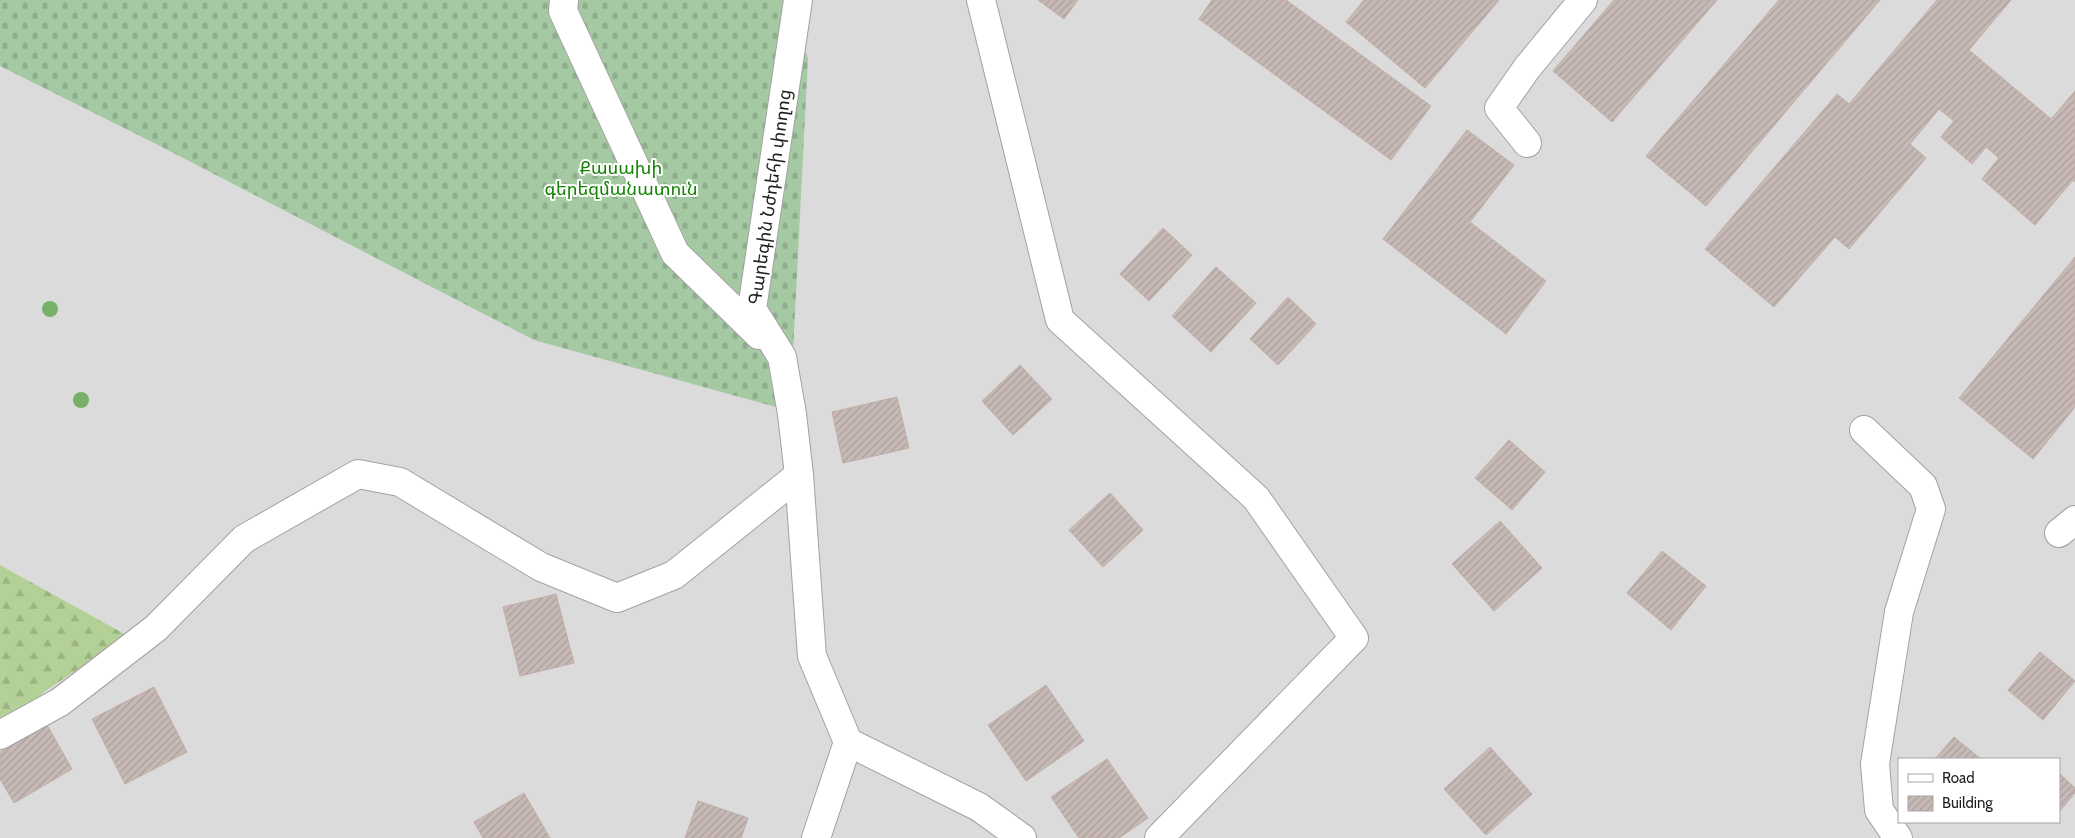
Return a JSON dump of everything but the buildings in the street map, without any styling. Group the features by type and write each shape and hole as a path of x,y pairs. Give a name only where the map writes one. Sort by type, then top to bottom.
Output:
{"street":[{"path":"564,0 563,11 674,253 782,356"},
{"name":"Գարեգին Նժդեհի փողոց","path":"798,0 752,309 782,356 792,414 799,475 812,656 848,742"},
{"path":"981,0 1060,320 1256,498 1354,638 1159,838"},
{"path":"1527,143 1500,108 1527,68 1583,0"},
{"path":"1864,430 1923,486 1932,509 1899,612 1876,764 1879,810 1898,838"},
{"path":"0,735 60,702 156,628 244,539 358,474 400,482 541,567 617,598 674,575 799,475"},
{"path":"816,838 848,742 979,807 1022,838"}],"shaded area":[{"path":"0,0 2075,0 2075,838 0,838"}],"green space":[{"name":"Քասախի գերեզմանատուն","path":"0,0 785,0 808,58 790,411 534,340 156,144 0,66"},
{"path":"0,565 128,636 45,691 27,708 0,719"}]}
